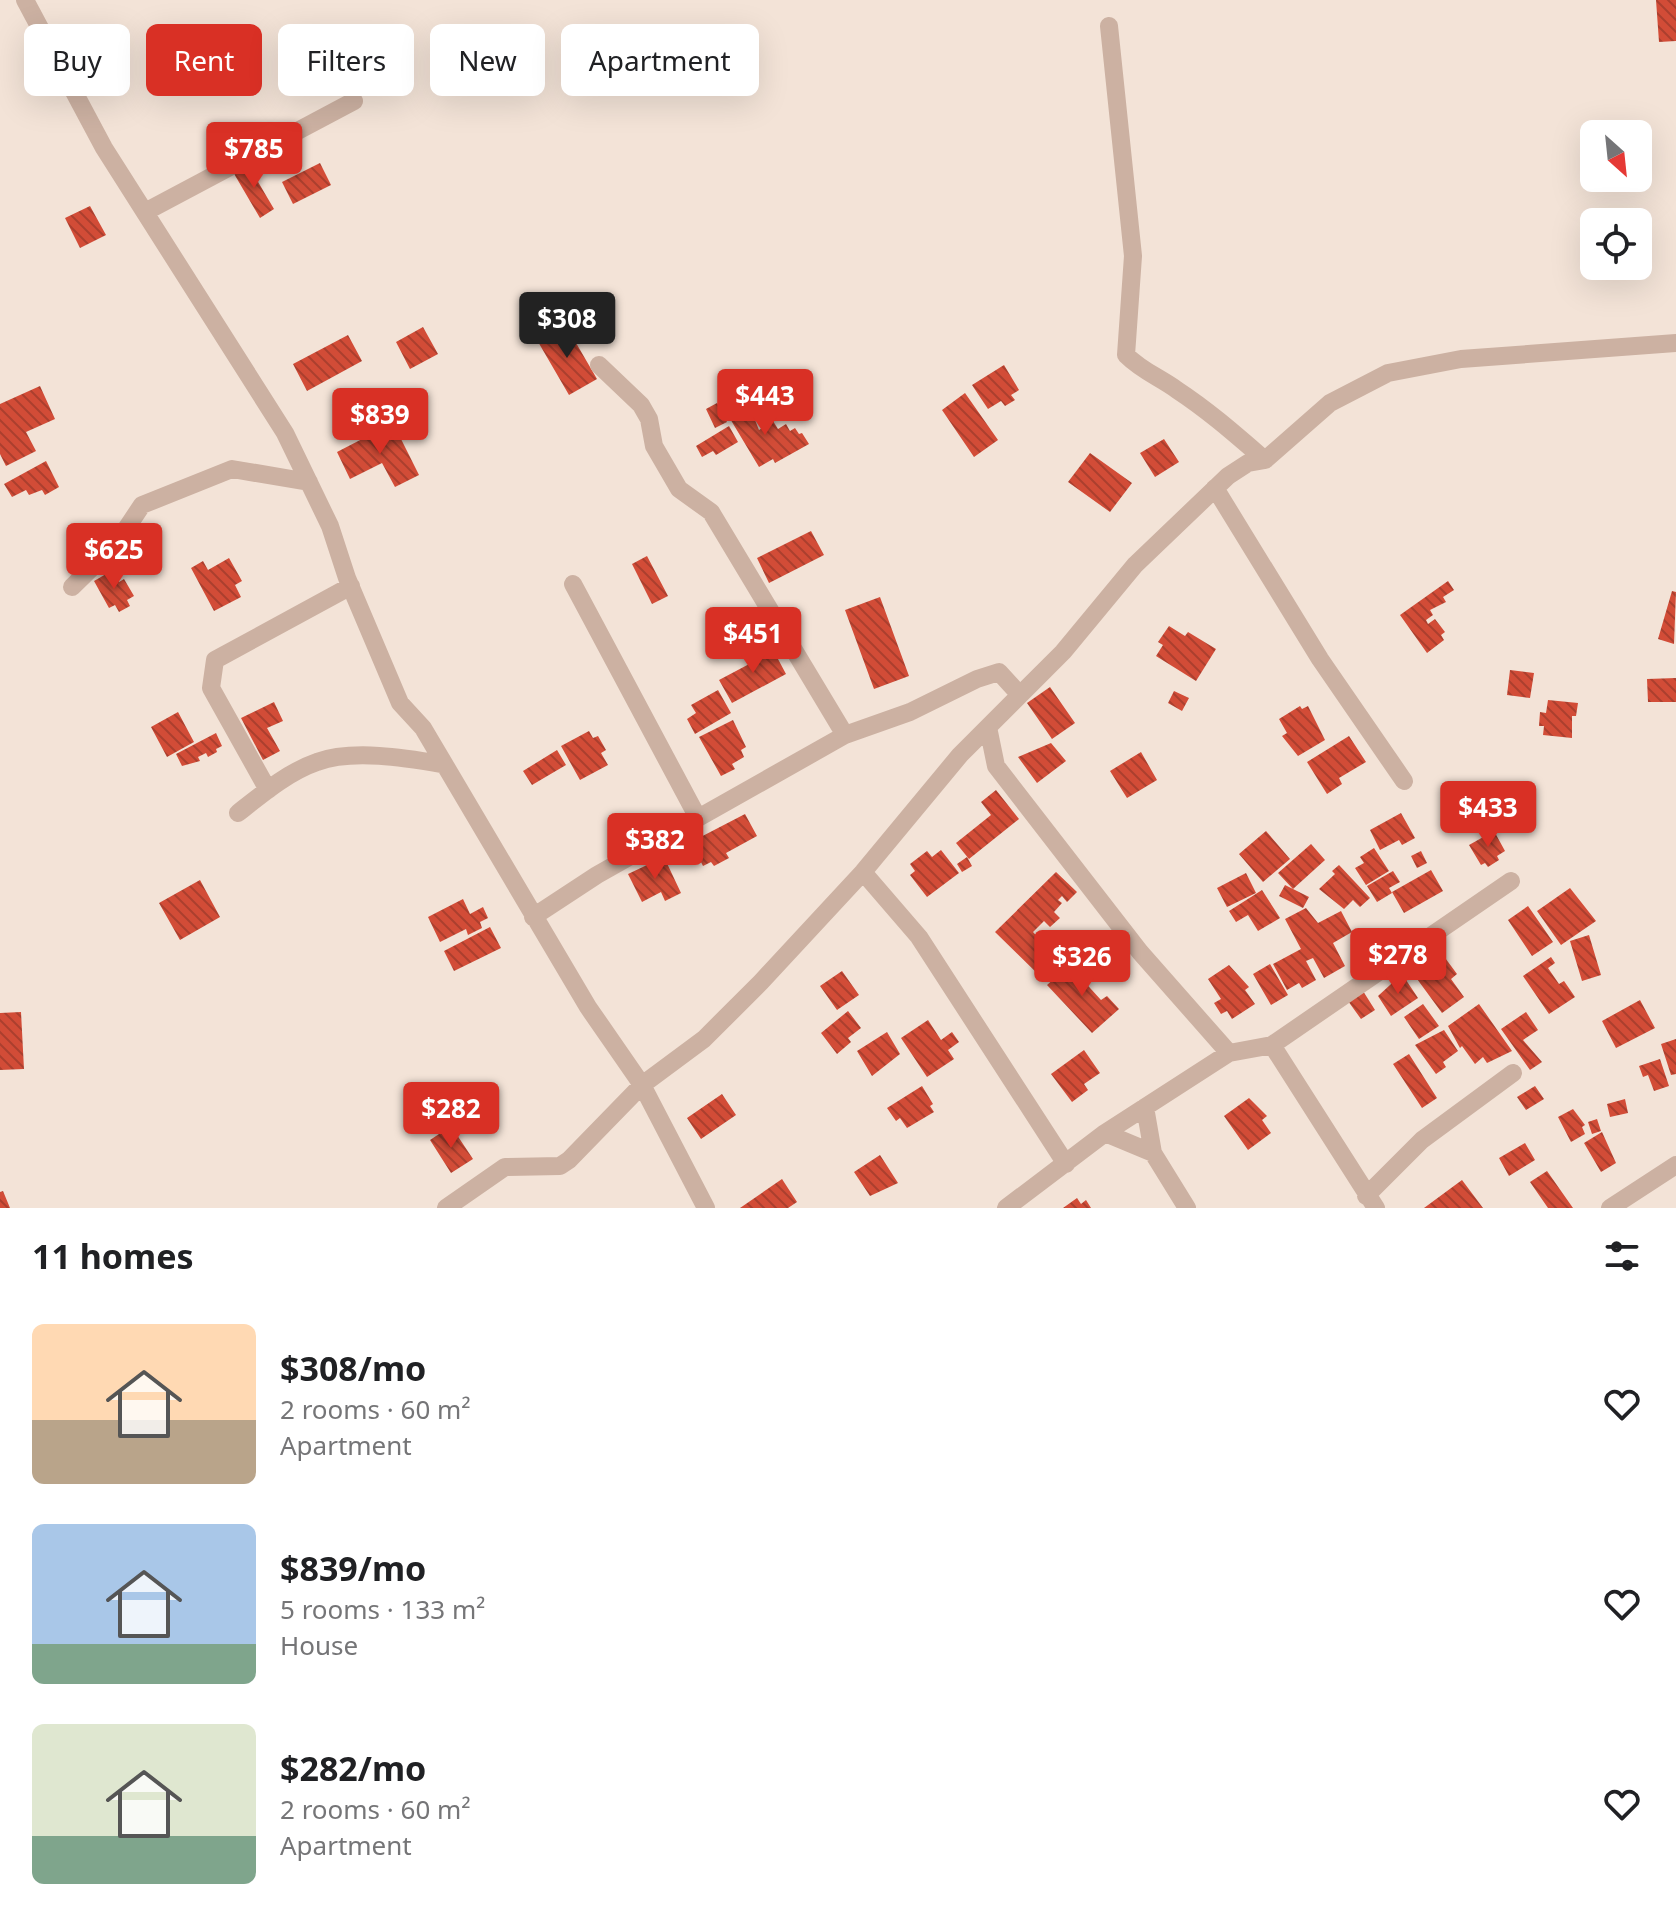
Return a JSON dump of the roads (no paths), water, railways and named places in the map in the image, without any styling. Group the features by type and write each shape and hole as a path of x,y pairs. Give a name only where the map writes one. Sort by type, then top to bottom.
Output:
{"street":[{"path":"25,0 104,148 285,433 330,526 351,586 400,703 423,728 533,917 642,1085 706,1208"},
{"path":"1109,26 1133,256 1126,355 1142,371 1161,378 1219,419 1265,460"},
{"path":"145,212 354,101"},
{"path":"446,1208 505,1167 560,1166 642,1085 704,1039 863,872 960,755 1063,652 1135,565 1215,488 1248,463 1265,460 1330,403 1388,373 1461,359 1676,343"},
{"path":"599,365 641,405 649,419 654,446 669,473 692,501 711,512 845,735"},
{"path":"72,587 116,544 142,505 232,469 309,482"},
{"path":"1215,488 1320,659 1404,781"},
{"path":"573,584 698,818"},
{"path":"268,790 211,688 215,660 351,586"},
{"path":"533,917 549,903 845,735 910,712 977,679 999,672 1019,694"},
{"path":"988,727 996,766 1140,952 1229,1053"},
{"path":"960,755 996,766"},
{"path":"238,813 268,790 319,760 392,756 442,764"},
{"path":"863,872 919,937 1066,1164"},
{"path":"1006,1208 1105,1133 1145,1107 1229,1053 1272,1045 1511,881"},
{"path":"1272,1045 1371,1202 1422,1140 1513,1073"},
{"path":"1145,1107 1153,1153 1187,1208"},
{"path":"1105,1133 1153,1153"},
{"path":"1610,1208 1676,1166"}]}
